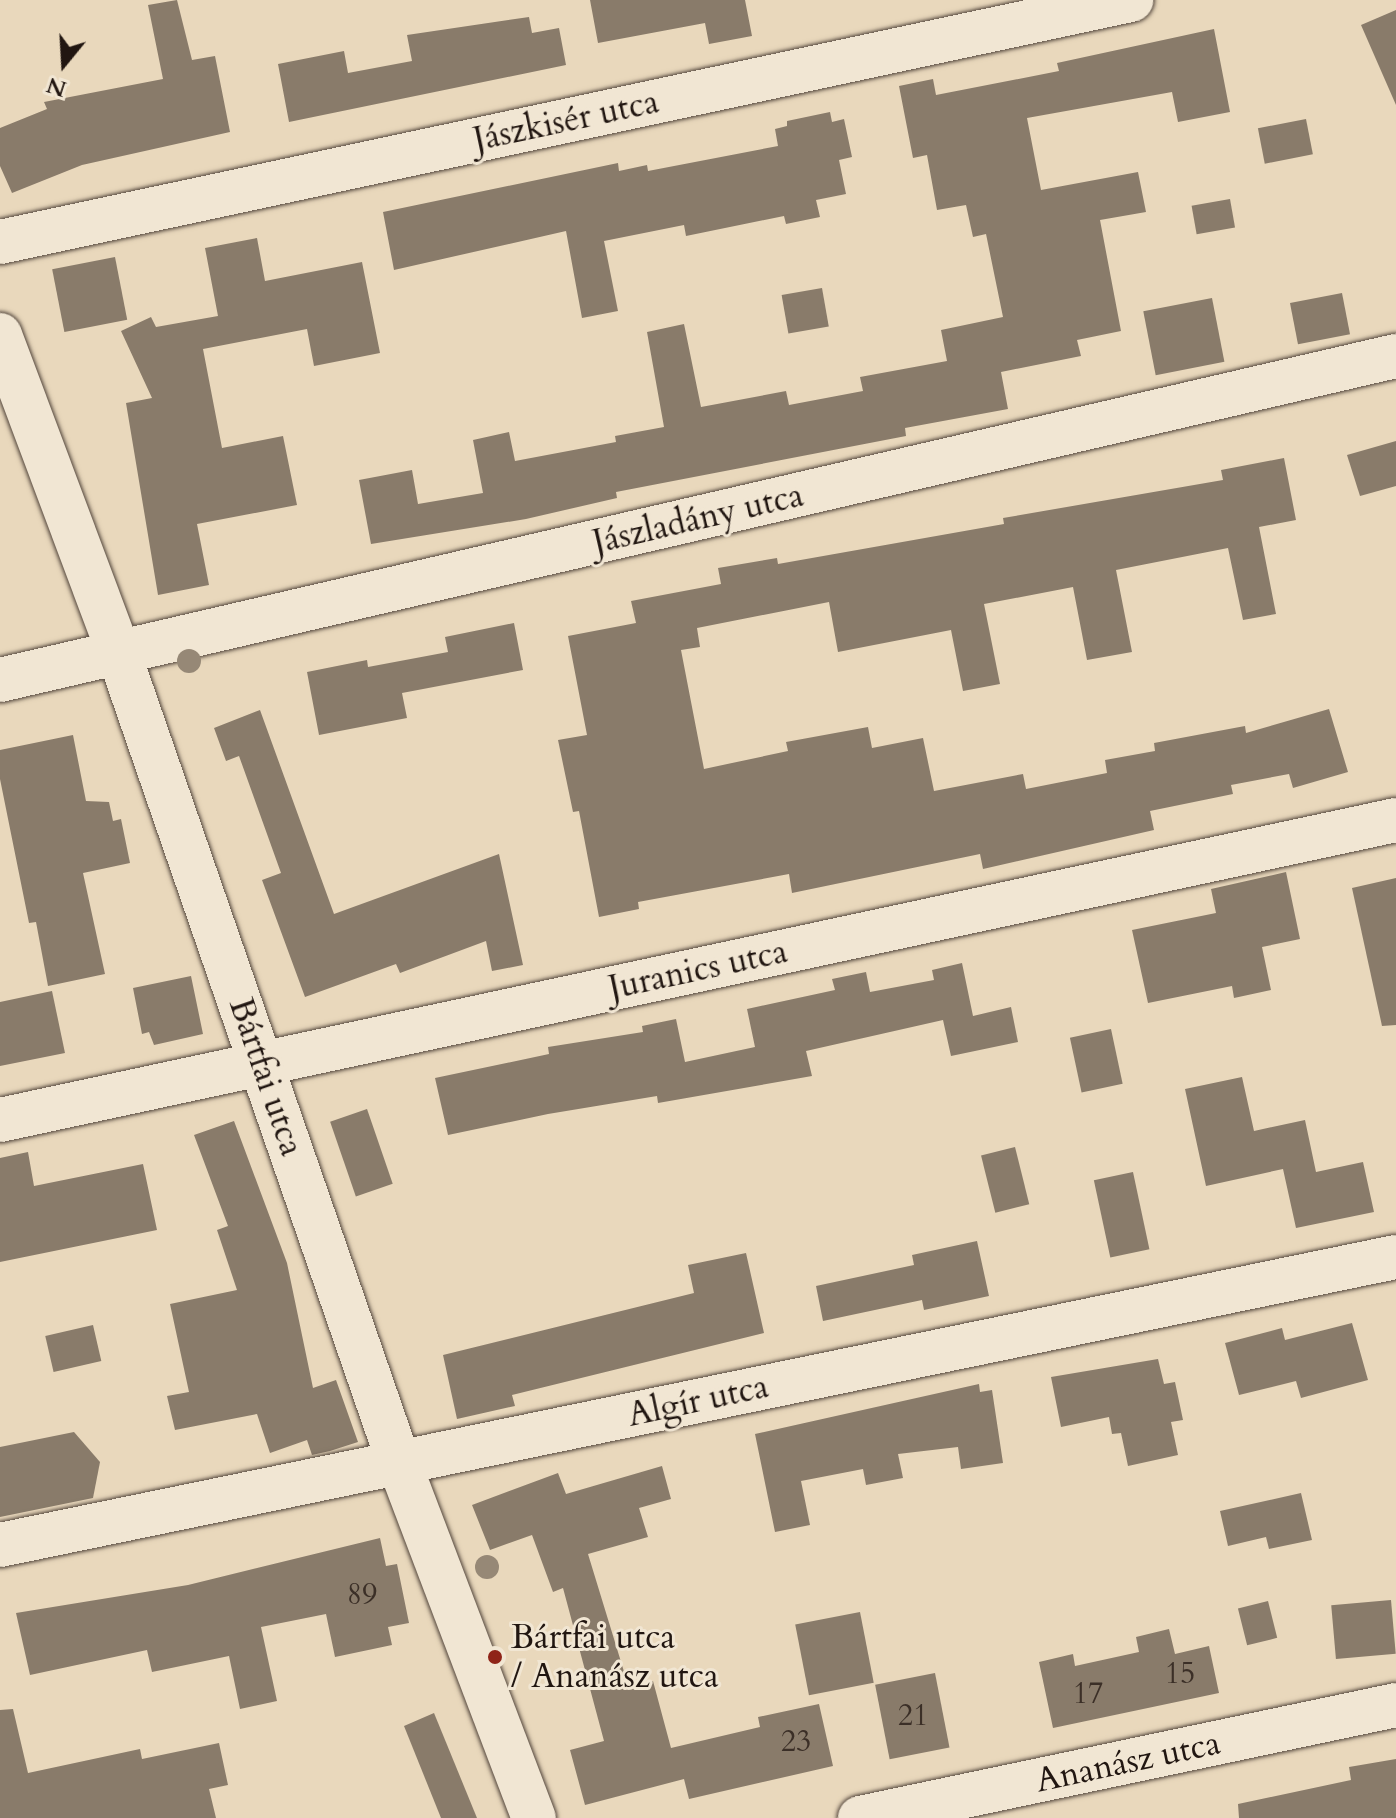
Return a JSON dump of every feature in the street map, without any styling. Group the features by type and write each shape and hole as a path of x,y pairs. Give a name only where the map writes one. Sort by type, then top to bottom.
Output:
{"street":[{"name":"Jászkisér utca","path":"0,242 1131,0"},
{"name":"Bártfai utca","path":"0,335 119,654 399,1463 534,1818"},
{"name":"Jászladány utca","path":"0,680 1396,356"},
{"name":"Juranics utca","path":"0,1120 1396,820"},
{"name":"Algír utca","path":"0,1545 1396,1257"},
{"name":"Ananász utca","path":"860,1818 1396,1705"}],"building":[{"path":"177,0 192,60 215,56 230,132 82,165 12,193 0,166 0,128 47,109 44,102 163,79 148,5"},
{"path":"590,0 745,0 752,36 709,44 705,23 598,43"},
{"path":"1396,10 1396,105 1361,25"},
{"path":"529,17 532,33 559,28 566,65 289,122 278,64 344,51 348,73 412,61 407,35"},
{"path":"1214,29 1230,112 1178,122 1172,92 1027,118 1041,190 1138,172 1146,212 1100,220 1121,331 1077,340 1081,356 1001,372 1008,409 905,428 906,436 616,492 617,498 526,519 371,544 359,480 412,470 418,504 483,493 473,440 509,432 515,461 616,442 615,436 664,427 647,332 684,324 701,407 786,391 789,405 863,391 860,377 947,361 941,330 1003,317 986,234 973,237 966,205 937,210 927,155 913,158 899,86 933,79 936,95 1059,71 1057,63"},
{"path":"830,112 832,122 844,119 852,157 839,160 846,194 816,200 820,217 786,224 784,216 686,236 684,225 604,241 618,311 582,318 566,231 394,270 383,212 618,163 619,171 647,165 648,171 778,146 775,129 787,126 787,121"},
{"path":"1306,119 1313,154 1265,164 1258,128"},
{"path":"1230,199 1235,228 1197,234 1192,206"},
{"path":"257,238 265,281 362,262 380,353 314,366 307,329 203,349 222,448 283,436 297,505 197,524 209,585 158,595 126,403 152,398 121,331 151,317 156,327 218,316 205,248"},
{"path":"115,257 127,320 64,332 52,269"},
{"path":"822,288 829,326 788,334 782,295"},
{"path":"1342,293 1350,334 1298,344 1290,303"},
{"path":"1212,298 1224,362 1156,375 1143,311"},
{"path":"1396,441 1396,486 1360,496 1347,455"},
{"path":"1284,458 1296,520 1259,527 1276,614 1243,620 1228,548 1116,570 1132,652 1087,660 1073,587 984,604 1000,684 963,691 951,630 838,652 829,602 697,628 700,647 681,650 704,769 788,751 786,742 868,727 872,748 923,738 934,791 1023,774 1026,789 1107,773 1105,760 1155,751 1154,743 1245,726 1246,733 1329,709 1348,772 1293,788 1289,774 1231,785 1233,794 1150,811 1154,830 983,869 980,854 792,893 789,874 638,902 639,909 599,917 579,811 573,812 558,740 587,735 568,636 636,623 631,601 721,584 718,568 777,558 778,564 1004,524 1003,518 1223,480 1221,470"},
{"path":"514,623 523,670 402,693 407,718 319,735 307,672 367,660 368,667 448,652 445,637"},
{"path":"260,710 334,914 499,854 523,965 492,971 486,941 400,973 396,964 305,997 262,880 281,873 239,756 226,761 214,728"},
{"path":"73,735 86,801 109,802 113,821 121,819 130,863 83,873 105,974 48,986 36,922 29,923 0,779 0,750"},
{"path":"1286,872 1300,939 1262,947 1271,990 1234,998 1232,986 1148,1003 1132,930 1216,913 1211,889"},
{"path":"1396,878 1396,1025 1382,1026 1352,888"},
{"path":"962,963 973,1016 1011,1007 1018,1042 951,1056 943,1020 806,1051 812,1076 658,1103 657,1096 448,1135 435,1078 549,1054 548,1047 643,1032 642,1026 676,1019 685,1062 755,1047 747,1009 835,990 832,979 866,972 870,992 934,980 932,970"},
{"path":"191,976 203,1034 154,1045 149,1032 142,1034 133,988"},
{"path":"52,991 65,1053 0,1066 0,1002"},
{"path":"1111,1029 1123,1084 1082,1093 1070,1038"},
{"path":"1242,1077 1254,1131 1305,1120 1316,1172 1363,1162 1374,1212 1296,1228 1283,1169 1206,1186 1185,1089"},
{"path":"367,1109 393,1184 356,1196 330,1122"},
{"path":"234,1121 287,1263 313,1388 336,1380 358,1442 312,1455 307,1440 270,1453 257,1414 175,1430 167,1396 189,1392 170,1304 237,1290 217,1230 228,1226 194,1135"},
{"path":"1015,1147 1029,1204 995,1213 981,1155"},
{"path":"28,1152 34,1186 143,1164 157,1230 0,1262 0,1158"},
{"path":"1133,1172 1149,1249 1110,1258 1094,1180"},
{"path":"977,1241 989,1296 924,1310 922,1300 823,1321 816,1286 914,1265 912,1255"},
{"path":"746,1253 764,1333 512,1395 515,1406 457,1419 443,1355 694,1293 688,1265"},
{"path":"1352,1323 1368,1380 1301,1398 1296,1381 1239,1395 1225,1343 1282,1328 1285,1340"},
{"path":"93,1325 101,1361 54,1372 45,1336"},
{"path":"1158,1359 1164,1384 1175,1382 1183,1420 1171,1422 1178,1455 1128,1466 1121,1433 1112,1434 1109,1417 1061,1427 1051,1377"},
{"path":"979,1384 980,1392 992,1390 1003,1463 961,1469 958,1447 898,1454 903,1478 866,1485 863,1469 801,1481 810,1525 775,1532 755,1434"},
{"path":"74,1432 100,1462 93,1498 0,1517 0,1447"},
{"path":"662,1466 671,1499 639,1508 648,1537 588,1554 629,1688 653,1681 671,1748 760,1727 758,1717 819,1704 833,1766 689,1799 684,1779 585,1805 570,1750 604,1741 563,1588 553,1592 532,1535 490,1550 472,1505 558,1473 566,1494"},
{"path":"1301,1493 1312,1540 1269,1549 1266,1537 1228,1546 1220,1511"},
{"path":"380,1538 386,1566 397,1564 409,1623 388,1627 392,1645 335,1657 326,1614 261,1627 277,1701 240,1709 229,1656 152,1672 147,1650 30,1675 16,1613 188,1585"},
{"path":"1391,1600 1396,1654 1336,1659 1331,1605"},
{"path":"1268,1601 1277,1638 1247,1645 1238,1608"},
{"path":"860,1612 874,1683 809,1695 795,1625"},
{"path":"1169,1629 1175,1654 1209,1646 1219,1693 1053,1728 1039,1662 1073,1654 1075,1666 1139,1652 1136,1637"},
{"path":"935,1673 950,1748 890,1759 875,1685"},
{"path":"13,1709 28,1773 140,1749 142,1759 219,1743 228,1785 209,1789 216,1818 0,1818 0,1710"},
{"path":"434,1713 477,1818 441,1818 404,1726"},
{"path":"1396,1759 1396,1818 1239,1818 1238,1804 1351,1780 1349,1767"}],"place":[{"name":"Bártfai utca / Ananász utca","path":"495,1657"}]}
